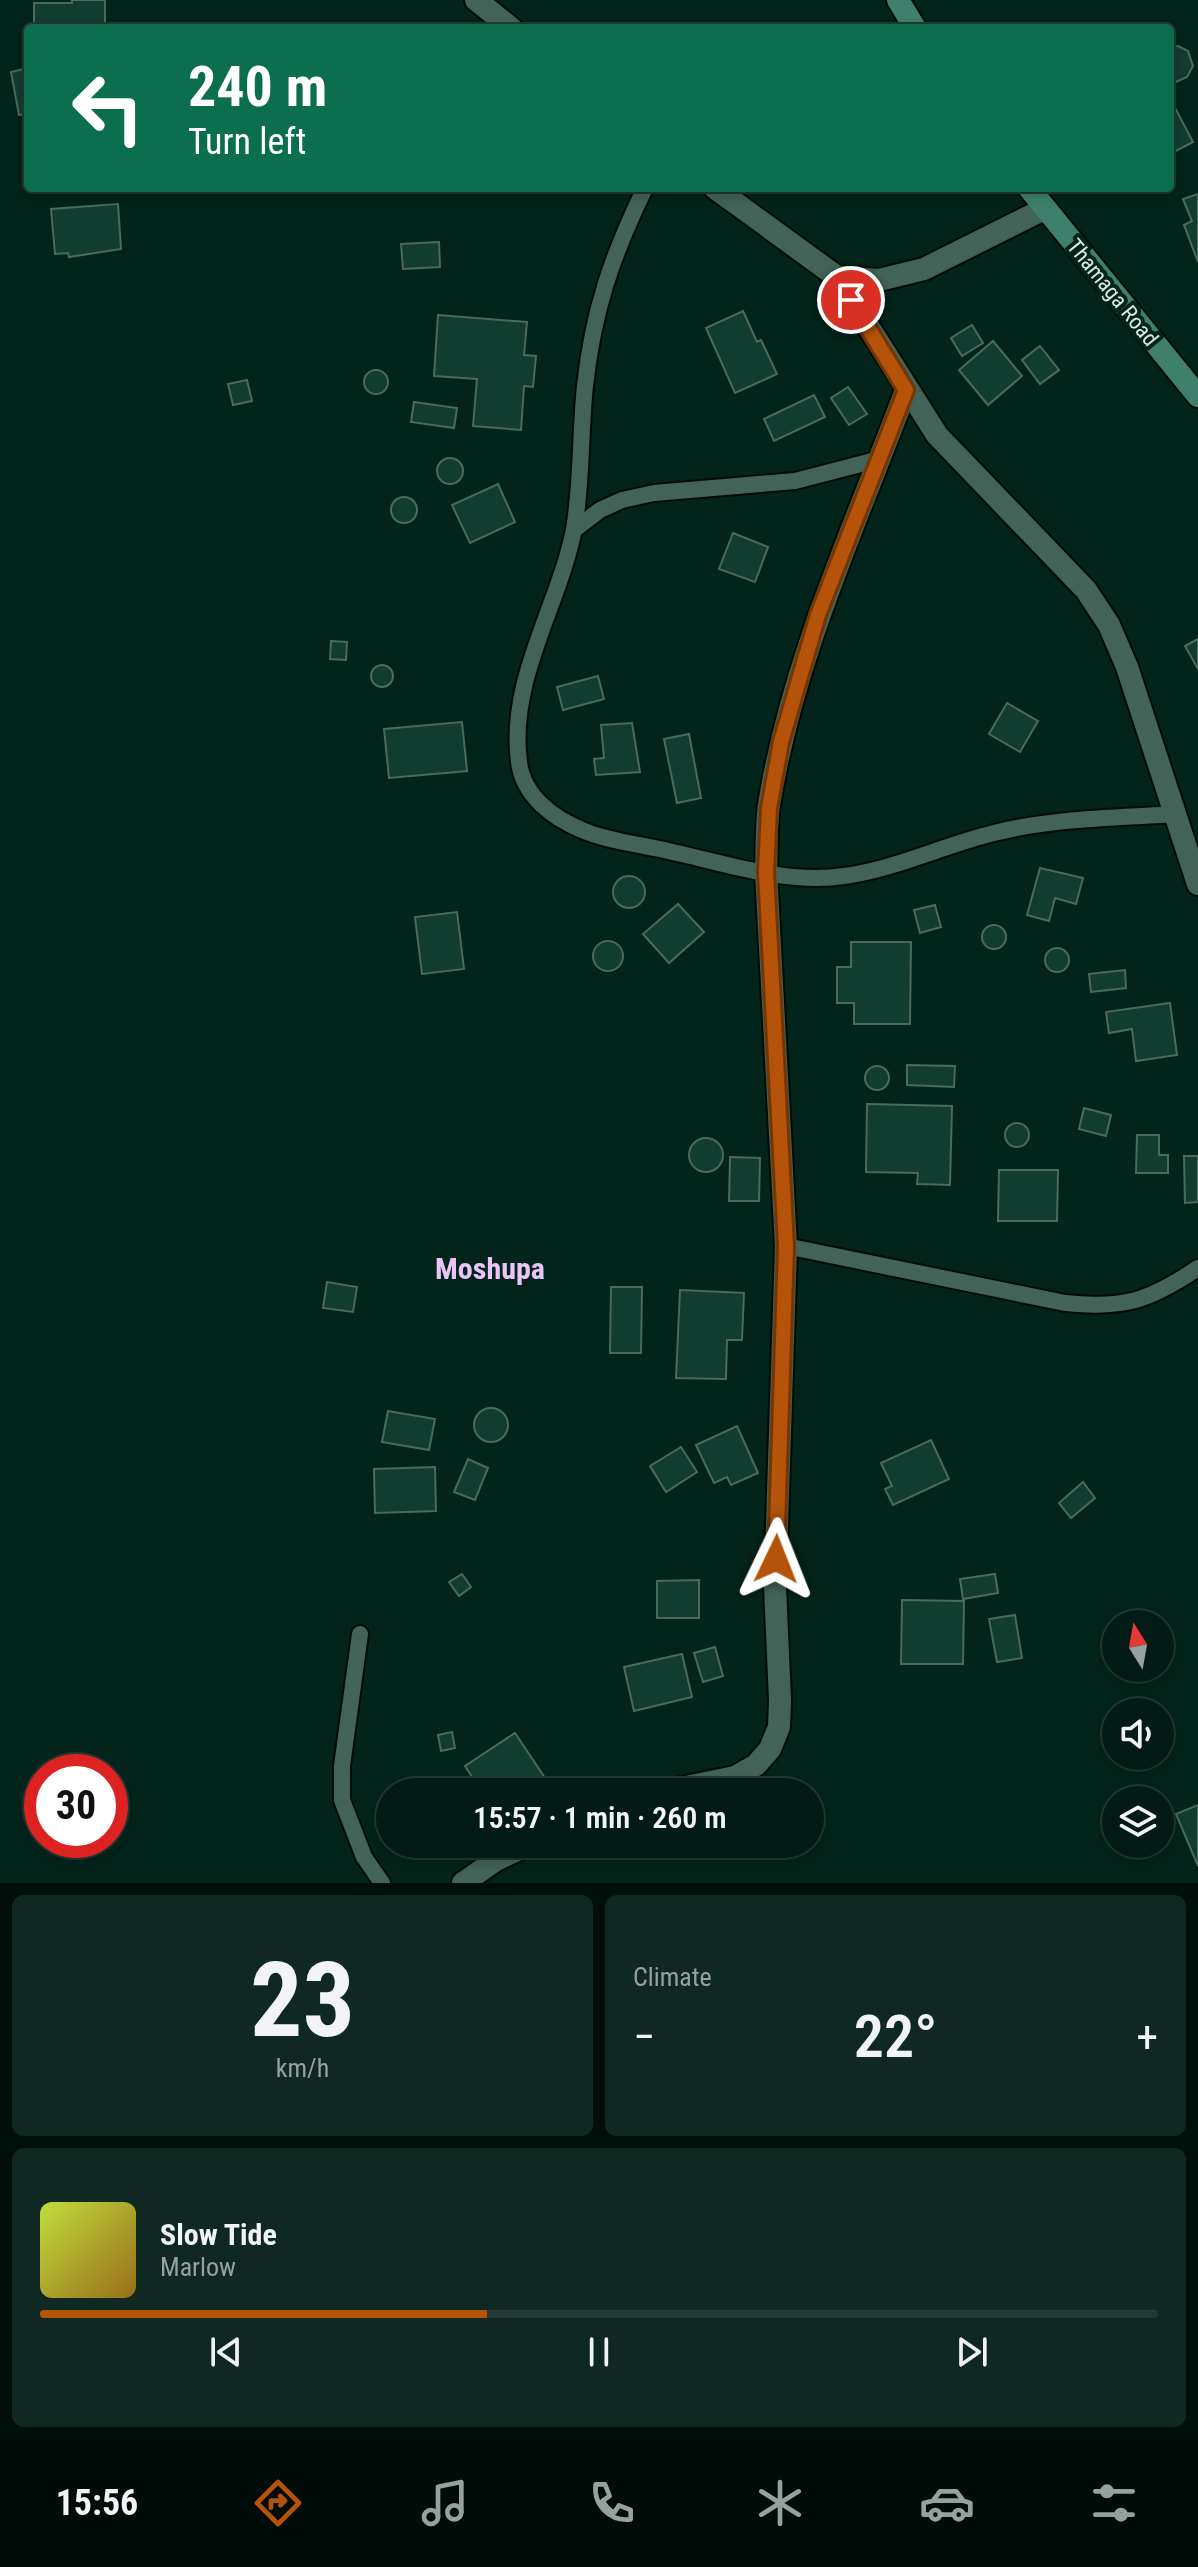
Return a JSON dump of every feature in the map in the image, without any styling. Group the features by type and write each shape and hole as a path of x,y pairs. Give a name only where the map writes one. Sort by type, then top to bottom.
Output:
{"main road":[{"path":"898,0 913,24"},
{"name":"Thamaga Road","path":"1032,192 1198,396"}],"street":[{"path":"476,0 506,24"},
{"path":"720,192 837,277 937,435 1086,590 1109,625 1127,667 1198,884"},
{"path":"837,277 879,280 924,269 1044,209"},
{"path":"730,1778 756,1765 770,1749 779,1727 775,1587 786,1246 766,872 769,808 781,742 818,615 906,390"},
{"path":"463,1883 500,1858"}],"lane":[{"path":"643,192 615,248 601,291 585,382 574,530 532,658 519,714 519,764 528,790 540,805 581,830 766,872 816,877 843,876 902,863 993,833 1040,824 1176,814"},
{"path":"574,530 600,510 622,500 654,493 795,481 880,459"},
{"path":"786,1246 1065,1303 1106,1307 1146,1298 1198,1268"},
{"path":"360,1634 342,1766 342,1800 364,1857 382,1883"}],"building":[{"path":"72,0 105,0 105,24 34,24 34,3 72,3"},
{"path":"1174,46 1188,51 1193,66 1187,77 1176,82 1174,82"},
{"path":"24,69 24,114 19,115 11,72"},
{"path":"1174,106 1193,142 1174,152"},
{"path":"1198,194 1198,262 1184,225 1192,221 1183,199"},
{"path":"118,204 121,249 69,257 68,253 55,254 51,209"},
{"path":"439,242 440,267 403,269 401,244"},
{"path":"743,311 757,342 761,340 777,374 735,393 706,328"},
{"path":"438,315 527,322 524,355 536,356 533,387 524,386 521,430 473,426 477,379 434,376"},
{"path":"972,325 983,343 962,356 951,338"},
{"path":"993,341 1022,376 988,405 959,370"},
{"path":"1040,346 1059,370 1040,384 1022,360"},
{"path":"376,370 387,377 388,382 381,393 376,394 365,387 364,382 371,371"},
{"path":"247,380 252,401 233,405 228,384"},
{"path":"848,387 867,414 849,425 831,398"},
{"path":"814,395 825,417 774,441 764,419"},
{"path":"414,402 457,408 454,428 411,422"},
{"path":"450,458 459,462 463,471 459,480 450,484 441,480 437,471 441,462"},
{"path":"498,484 515,522 470,543 452,505"},
{"path":"404,497 413,501 417,510 413,519 404,523 395,519 391,510 395,501"},
{"path":"733,533 768,547 755,582 719,569"},
{"path":"1198,639 1198,669 1185,646"},
{"path":"331,641 347,642 346,660 330,659"},
{"path":"382,665 390,668 393,676 390,684 382,687 374,684 371,676 374,668"},
{"path":"598,676 604,699 563,710 557,687"},
{"path":"1007,703 1038,721 1020,752 989,734"},
{"path":"462,722 467,771 389,778 384,729"},
{"path":"632,723 640,772 596,775 594,759 604,758 601,725"},
{"path":"689,734 701,798 677,803 664,739"},
{"path":"1040,868 1083,878 1076,904 1055,898 1049,921 1027,915"},
{"path":"629,876 641,880 645,892 641,904 629,908 617,904 613,892 617,880"},
{"path":"678,904 704,932 669,963 643,934"},
{"path":"935,905 941,927 920,933 914,910"},
{"path":"457,912 464,969 422,974 415,917"},
{"path":"994,925 1003,928 1006,937 1003,946 994,949 985,946 982,937 985,928"},
{"path":"608,941 619,945 623,956 619,967 608,971 597,967 593,956 597,945"},
{"path":"851,942 911,942 910,1024 854,1024 854,1003 837,1003 837,967 851,967"},
{"path":"1057,948 1066,951 1069,960 1066,969 1057,972 1048,969 1045,960 1048,951"},
{"path":"1125,970 1126,988 1091,992 1089,974"},
{"path":"1170,1003 1177,1055 1136,1061 1132,1029 1109,1033 1106,1012"},
{"path":"907,1065 955,1066 954,1087 907,1085"},
{"path":"877,1066 886,1069 889,1078 886,1087 877,1090 868,1087 865,1078 868,1069"},
{"path":"867,1104 952,1106 950,1185 917,1184 918,1173 866,1172"},
{"path":"1084,1108 1111,1115 1106,1136 1079,1129"},
{"path":"1012,1123 1022,1123 1029,1130 1029,1140 1022,1147 1012,1147 1005,1140 1005,1130"},
{"path":"1137,1135 1159,1135 1159,1155 1168,1155 1168,1173 1136,1173"},
{"path":"706,1138 718,1143 723,1155 718,1167 706,1172 694,1167 689,1155 694,1143"},
{"path":"1184,1156 1198,1156 1198,1202 1185,1203"},
{"path":"730,1157 760,1158 759,1201 729,1201"},
{"path":"999,1170 1058,1170 1057,1221 998,1221"},
{"path":"327,1282 357,1287 353,1312 323,1308"},
{"path":"611,1287 642,1287 641,1353 610,1353"},
{"path":"680,1290 744,1293 742,1340 727,1340 726,1379 676,1378"},
{"path":"491,1408 503,1413 508,1425 503,1437 491,1442 479,1437 474,1425 479,1413"},
{"path":"388,1411 435,1419 429,1450 382,1442"},
{"path":"737,1426 758,1473 731,1485 727,1477 714,1483 696,1445"},
{"path":"931,1440 949,1479 893,1505 885,1489 892,1486 881,1463"},
{"path":"681,1447 697,1472 666,1492 650,1466"},
{"path":"468,1459 488,1468 475,1500 454,1492"},
{"path":"435,1467 436,1511 375,1513 374,1469"},
{"path":"1083,1482 1095,1498 1071,1518 1059,1503"},
{"path":"462,1574 471,1587 459,1596 449,1582"},
{"path":"995,1574 998,1593 963,1599 960,1579"},
{"path":"699,1580 699,1618 657,1618 657,1581"},
{"path":"902,1600 964,1601 963,1664 901,1664"},
{"path":"1015,1615 1022,1658 997,1662 989,1619"},
{"path":"715,1647 723,1676 703,1682 694,1653"},
{"path":"682,1654 692,1697 634,1711 624,1667"},
{"path":"452,1732 455,1748 441,1751 438,1735"},
{"path":"515,1733 545,1778 473,1778 465,1766"},
{"path":"1198,1805 1198,1866 1176,1814"}],"district":[{"name":"Moshupa","path":"490,1269"}],"route":[{"path":"776,1559 786,1246 766,872 769,808 781,742 818,615 863,507 906,390 851,300"}]}
